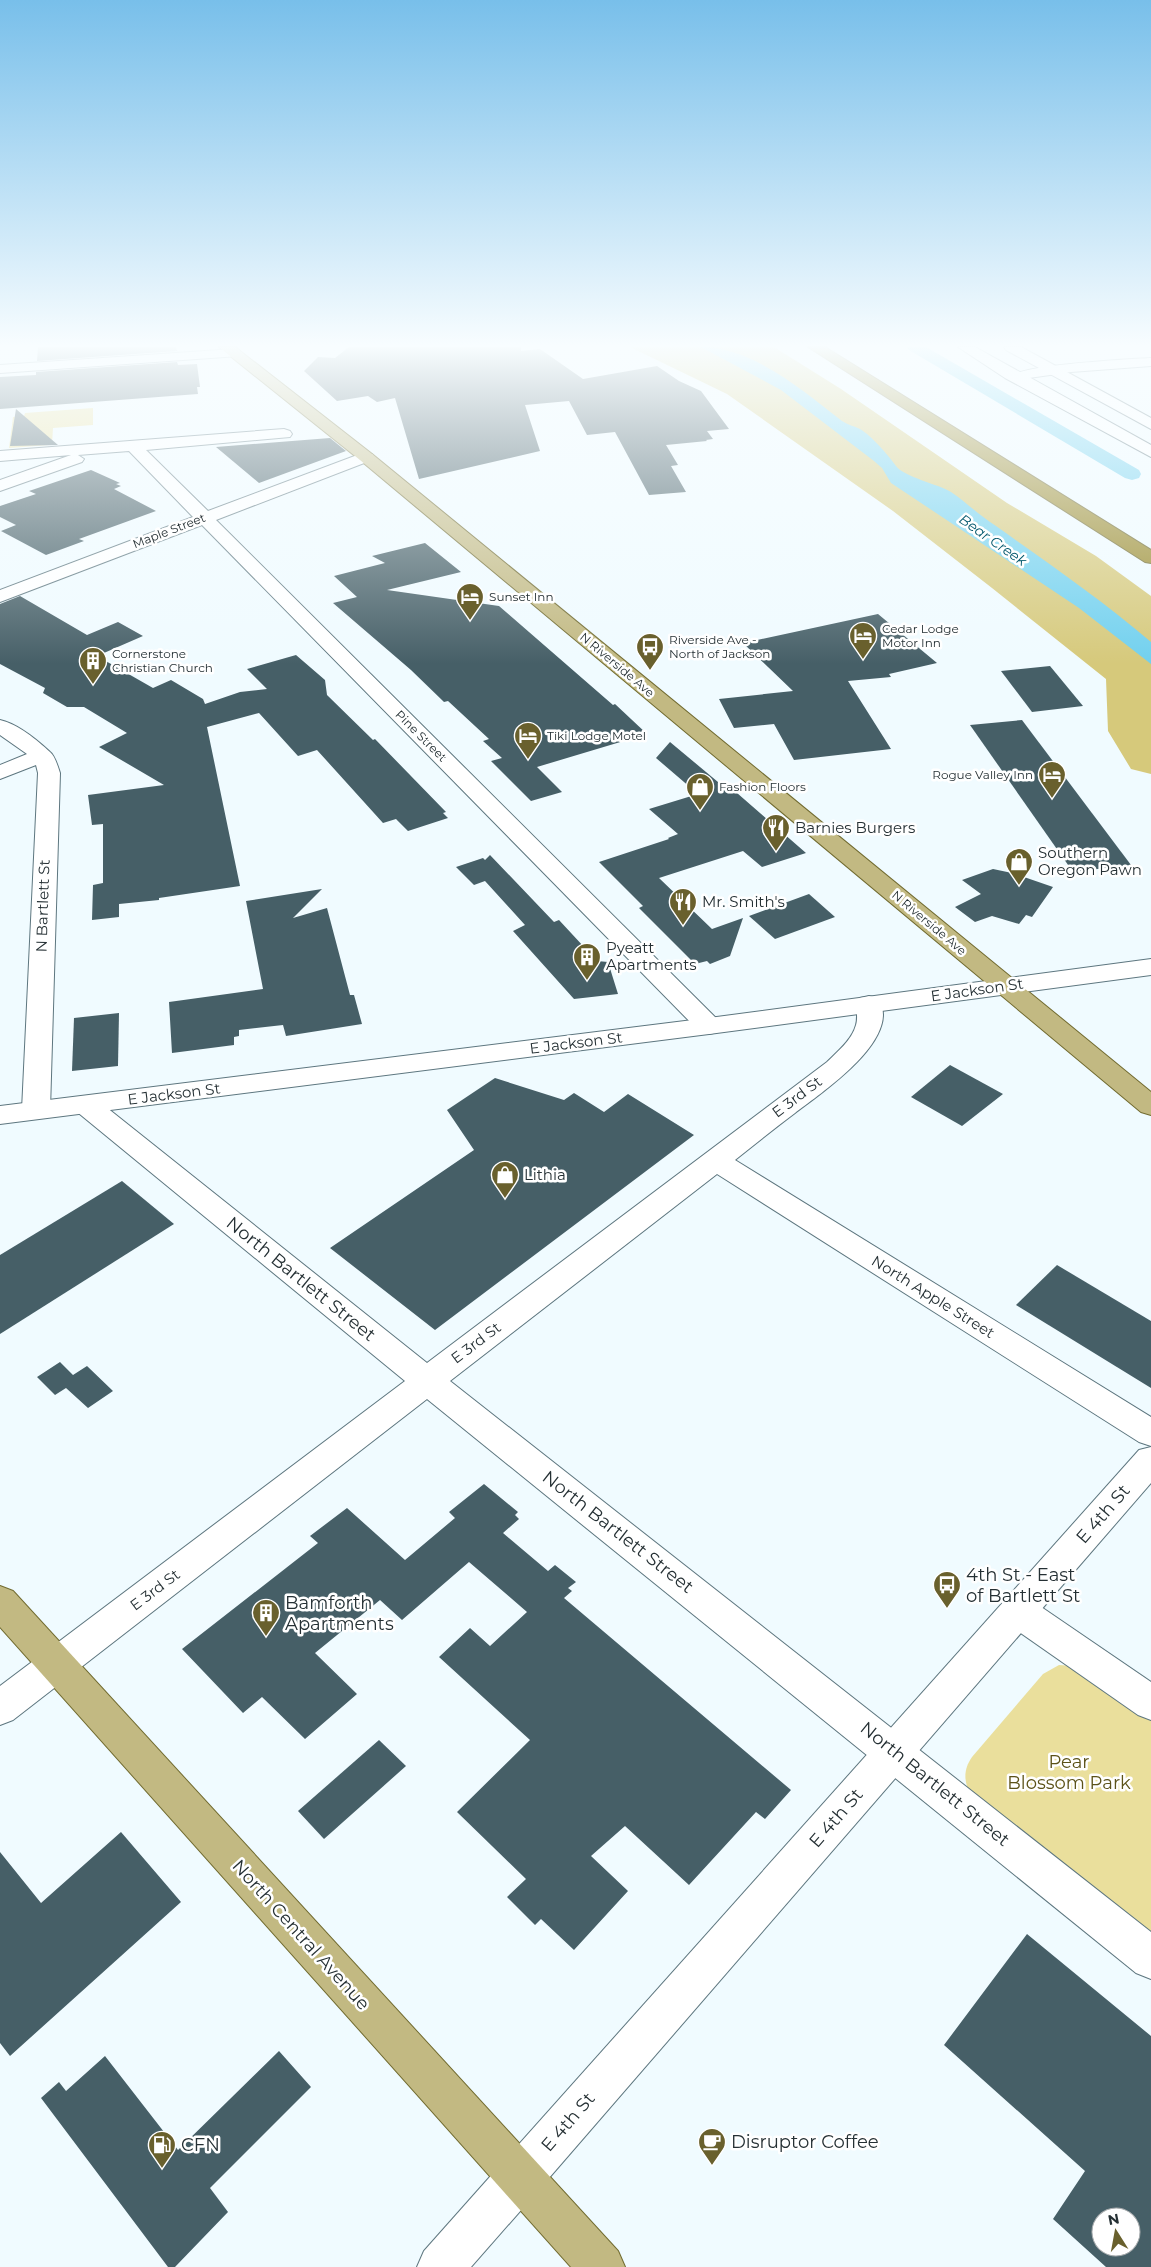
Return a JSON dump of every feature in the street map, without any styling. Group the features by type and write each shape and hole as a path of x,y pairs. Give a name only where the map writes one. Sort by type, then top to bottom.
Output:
{"highway":[{"path":"983,453 1151,558"}],"main road":[{"name":"N Riverside Ave","path":"361,453 1151,1106"},
{"name":"North Central Avenue","path":"0,1602 602,2267"}],"street":[{"path":"0,456 42,453"},
{"path":"0,486 93,453"},
{"name":"Pine Street","path":"140,453 709,1026"},
{"name":"Maple Street","path":"0,596 366,457"},
{"path":"0,726 42,755"},
{"path":"0,773 42,755"},
{"name":"N Bartlett St","path":"36,1110 48,773 47,763 42,755"},
{"name":"E Jackson St","path":"0,1115 709,1026 1151,967"},
{"name":"E 3rd St","path":"0,1708 836,1068 855,1049 869,1025 869,1004"},
{"name":"North Bartlett Street","path":"86,1105 427,1381 1151,1958"},
{"name":"North Apple Street","path":"715,1160 1151,1433"},
{"name":"E 4th St","path":"440,2267 1151,1460"},
{"path":"1018,1611 1151,1704"}],"green space":[{"name":"Pear Blossom Park","path":"1059,1665 1073,1666 1151,1714 1151,1944 970,1794 968,1789 966,1771 972,1757 1043,1674"}],"shaded area":[{"path":"810,453 934,453 1007,503 1096,556 1151,596 1151,774 1131,769 1108,731 1106,679 893,511"}],"water":[{"name":"Bear Creek","path":"863,453 885,453 896,466 906,474 951,492 984,518 1055,568 1151,642 1151,664 1079,608 891,483 882,468"}],"building":[{"path":"223,453 341,453 259,483"},
{"path":"411,453 532,453 419,479"},
{"path":"626,453 671,453 678,465 671,466 686,492 649,495"},
{"path":"91,470 120,483 116,484 121,486 114,489 156,511 79,539 84,541 46,555 1,531 16,525 0,517 0,506 36,494 29,491"},
{"path":"425,543 461,572 387,590 499,606 613,705 615,704 647,734 537,767 562,792 531,801 491,761 502,758 483,741 489,739 448,701 444,702 411,670 333,603 357,597 334,576 385,563 372,556"},
{"path":"20,596 87,635 118,622 143,636 97,656 153,688 171,680 203,699 205,704 240,692 267,689 247,669 296,655 325,680 327,695 373,740 375,739 446,812 443,813 448,818 408,831 396,819 383,823 317,750 298,756 259,713 207,727 240,886 159,898 159,900 119,904 119,917 92,920 93,885 103,883 103,824 92,825 88,795 164,785 99,747 127,733 84,707 67,707 43,693 45,688 0,664 0,604"},
{"path":"878,614 937,663 889,674 891,677 848,681 891,749 794,760 774,724 734,728 719,699 793,691 743,643"},
{"path":"1050,666 1083,706 1032,712 1001,671"},
{"name":"Rogue Valley Inn","path":"1022,720 1131,865 1073,872 970,725"},
{"path":"670,742 724,787 729,786 806,853 762,867 743,851 659,878 712,929 743,918 730,956 710,964 707,961 695,964 639,908 643,906 599,862 669,839 678,834 649,809 698,794 656,758"},
{"path":"490,855 554,922 559,920 597,961 608,962 618,994 574,999 513,931 525,925 485,881 474,885 456,867 483,858 485,860"},
{"path":"993,869 1012,873 1053,887 1032,917 1026,915 1019,924 992,916 975,922 955,907 981,894 962,880"},
{"path":"322,889 293,918 327,908 350,995 354,995 362,1024 286,1036 283,1025 239,1030 239,1036 234,1037 234,1045 172,1053 169,1002 263,989 246,901"},
{"path":"809,894 835,917 775,939 749,916"},
{"path":"119,1013 118,1066 72,1071 74,1018"},
{"path":"950,1065 1003,1094 962,1126 911,1097"},
{"name":"Lithia","path":"495,1078 564,1100 574,1093 604,1112 628,1094 694,1135 435,1330 330,1248 474,1150 447,1110"},
{"path":"122,1181 174,1224 0,1334 0,1255"},
{"path":"1057,1265 1151,1321 1151,1388 1016,1305"},
{"path":"60,1362 73,1375 87,1366 113,1391 88,1408 66,1388 55,1395 37,1377"},
{"path":"484,1484 518,1512 515,1515 519,1519 503,1533 548,1571 555,1565 576,1582 568,1588 572,1591 564,1598 791,1790 765,1819 756,1812 689,1885 625,1826 591,1856 628,1891 574,1950 541,1919 535,1925 507,1897 526,1879 457,1812 530,1740 439,1657 470,1628 490,1646 527,1612 469,1562 402,1620 380,1600 315,1653 357,1694 305,1739 262,1697 243,1713 182,1649 318,1543 310,1536 347,1508 405,1560 455,1518 449,1512"},
{"path":"379,1740 406,1766 324,1839 298,1811"},
{"path":"121,1832 181,1902 10,2056 0,2043 0,1852 41,1903"},
{"path":"1027,1934 1151,2036 1151,2267 1106,2267 1095,2257 1141,2257 1141,2207 1091,2207 1091,2253 1053,2219 1085,2171 944,2045"},
{"name":"CFN","path":"279,2051 311,2087 210,2188 228,2212 175,2267 168,2267 41,2098 59,2082 66,2091 105,2056 178,2150"}],"waterway":[{"path":"1096,453 1132,474"}],"place":[{"name":"Sunset Inn","path":"470,621"},
{"name":"Cedar Lodge Motor Inn","path":"863,660"},
{"name":"Riverside Ave - North of Jackson","path":"650,671"},
{"name":"Cornerstone Christian Church","path":"93,685"},
{"name":"Tiki Lodge Motel","path":"528,760"},
{"name":"Rogue Valley Inn","path":"1052,799"},
{"name":"Fashion Floors","path":"700,811"},
{"name":"Barnies Burgers","path":"776,852"},
{"name":"Southern Oregon Pawn","path":"1019,886"},
{"name":"Mr. Smith's","path":"683,926"},
{"name":"Pyeatt Apartments","path":"587,981"},
{"name":"Lithia","path":"505,1199"},
{"name":"4th St - East of Bartlett St","path":"947,1609"},
{"name":"Bamforth Apartments","path":"266,1637"},
{"name":"Disruptor Coffee","path":"712,2166"},
{"name":"CFN","path":"162,2169"}]}
